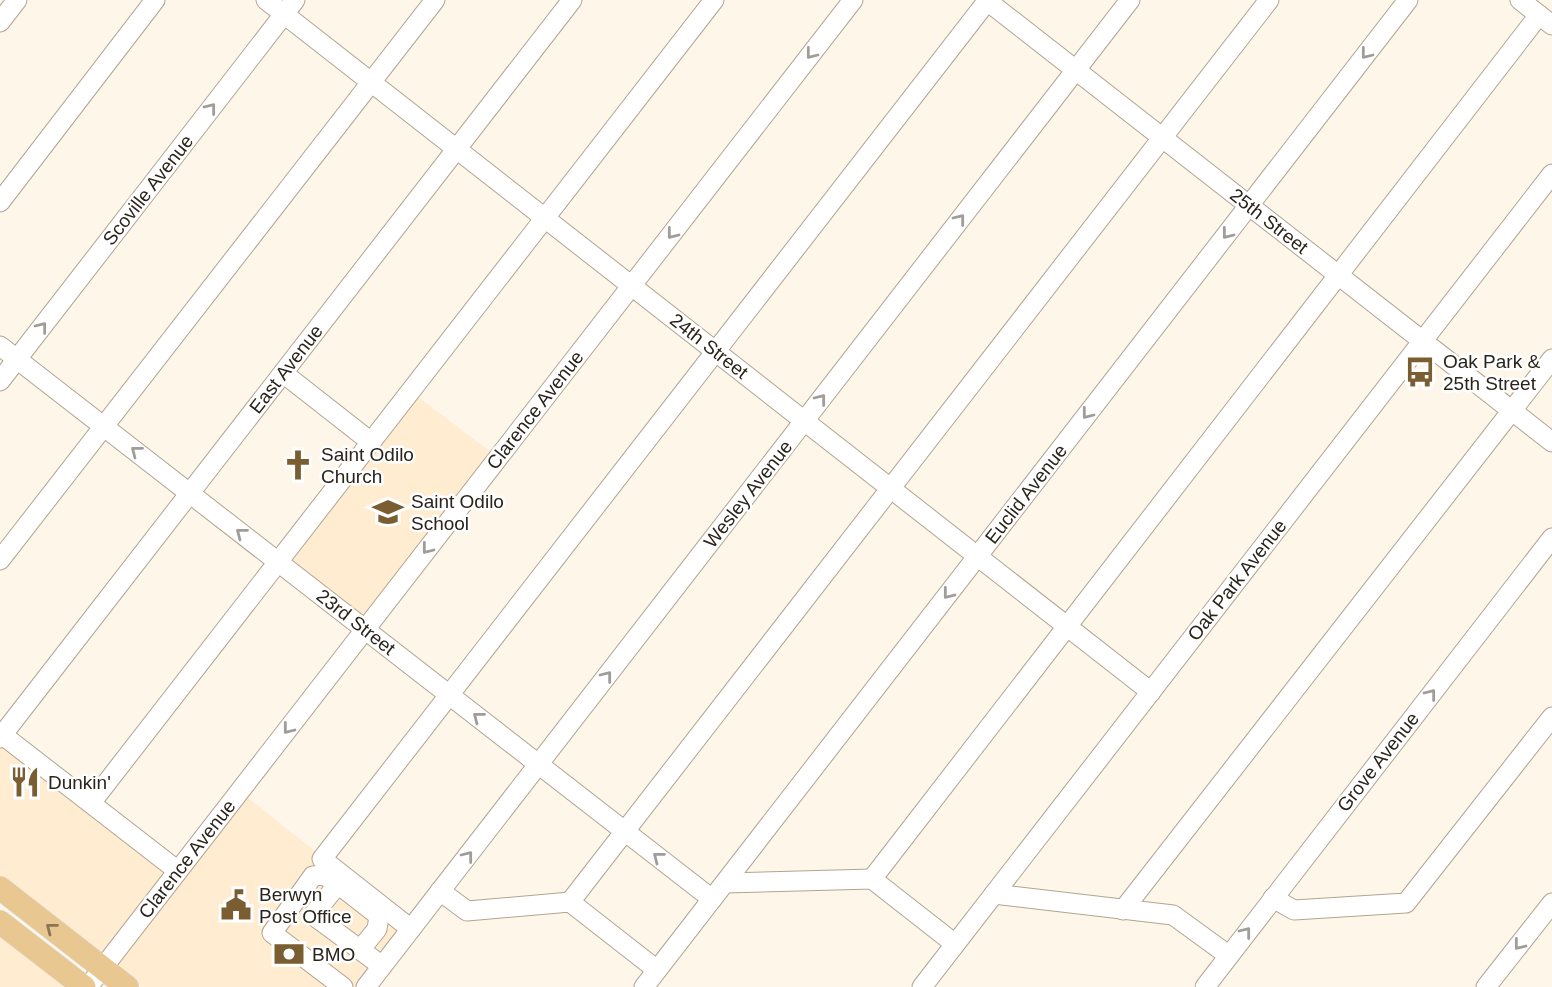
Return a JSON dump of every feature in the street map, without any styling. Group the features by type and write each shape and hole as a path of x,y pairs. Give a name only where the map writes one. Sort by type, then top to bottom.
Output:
{"main road":[{"path":"0,888 127,987"},
{"path":"0,922 86,987"}],"street":[{"path":"0,22 17,0"},
{"path":"0,202 155,0"},
{"name":"24th Street","path":"266,0 290,7 371,82 1151,692"},
{"path":"0,560 435,0"},
{"name":"East Avenue","path":"1,735 572,0"},
{"path":"91,803 714,0"},
{"name":"Clarence Avenue","path":"86,987 853,0"},
{"path":"411,929 382,913 341,881 322,859 987,0"},
{"name":"25th Street","path":"987,0 1552,442"},
{"name":"Wesley Avenue","path":"366,987 1130,0"},
{"path":"570,901 1269,0"},
{"name":"Euclid Avenue","path":"644,987 1408,0"},
{"path":"872,879 1338,275 1545,20 1520,0"},
{"name":"Scoville Avenue","path":"0,381 290,7"},
{"name":"Oak Park Avenue","path":"922,987 1552,174"},
{"name":"23rd Street","path":"0,345 712,899"},
{"path":"1123,910 1552,359"},
{"path":"283,373 371,442"},
{"name":"Grove Avenue","path":"1205,987 1552,538"},
{"path":"1273,898 1294,910 1406,903 1552,717"},
{"path":"1,735 178,871"},
{"path":"341,881 324,875 313,876 272,933 343,987"},
{"path":"725,883 872,879 955,944"},
{"path":"341,881 313,915 382,966"},
{"path":"440,891 467,911 570,901 657,970"},
{"path":"994,894 1173,915 1228,955"},
{"path":"1486,987 1552,902"},
{"path":"360,950 377,929 382,913"}],"shaded area":[{"name":"Saint Odilo School","path":"409,390 500,459 366,633 276,564"},
{"path":"0,729 177,868 105,959 0,877"},
{"path":"247,797 405,923 355,987 142,987 116,967"},
{"path":"0,925 80,987 0,987"}],"place":[{"name":"Oak Park & 25th Street","path":"1420,372"},
{"name":"Saint Odilo Church","path":"298,465"},
{"name":"Saint Odilo School","path":"388,512"},
{"name":"Dunkin'","path":"25,782"},
{"name":"Berwyn Post Office","path":"236,905"},
{"name":"BMO","path":"289,954"}]}
